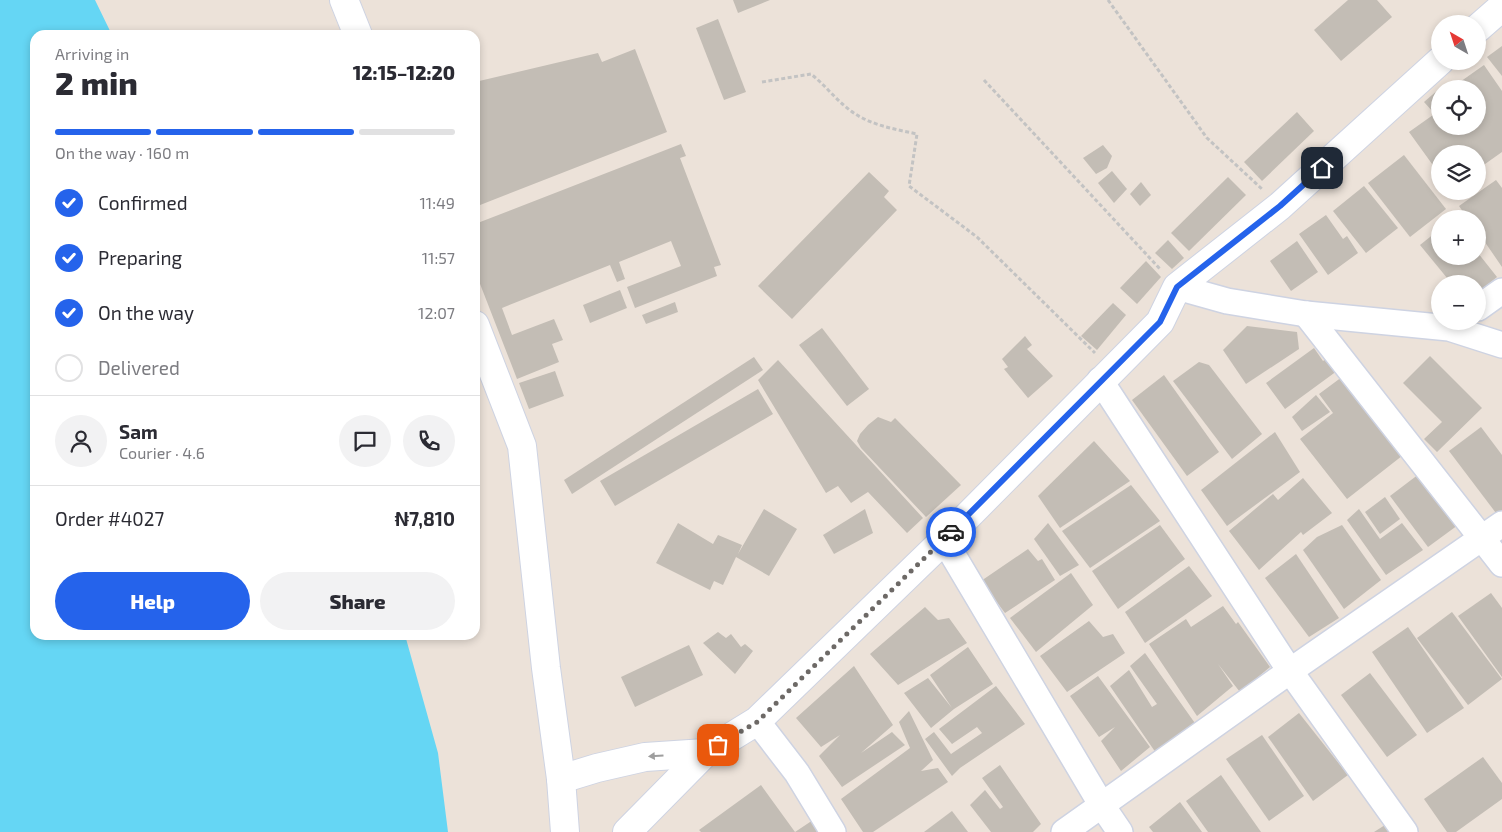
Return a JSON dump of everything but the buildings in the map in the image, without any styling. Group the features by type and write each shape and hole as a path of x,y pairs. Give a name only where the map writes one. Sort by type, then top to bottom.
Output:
{"street":[{"path":"344,0 356,30"},
{"path":"1486,21 1502,7"},
{"path":"627,832 705,753 757,722 944,540 1160,322 1177,287 1280,206 1431,69"},
{"path":"1177,287 1227,301 1306,314 1431,323"},
{"path":"1486,302 1502,290"},
{"path":"1306,314 1492,531 1502,564"},
{"path":"1466,330 1502,345"},
{"path":"480,338 522,446 546,668 561,780 564,832"},
{"path":"1106,375 1290,670 1405,832"},
{"path":"1064,832 1290,670 1492,531"},
{"path":"944,540 1101,804 1120,832"},
{"path":"757,722 797,773 834,832"},
{"path":"561,780 597,768 645,757 705,753"}],"path":[{"path":"1108,0 1208,138 1280,206"},
{"path":"762,82 810,74 851,111 880,126 917,134 909,186 977,237 1106,375"},
{"path":"984,80 1177,287"}],"water":[{"path":"0,0 95,0 110,30 30,30 30,640 406,640 438,753 448,832 0,832"}],"way so far":[{"path":"718,745 757,722 951,532"}],"route":[{"path":"951,532 1160,322 1177,287 1280,206 1322,168"}]}
